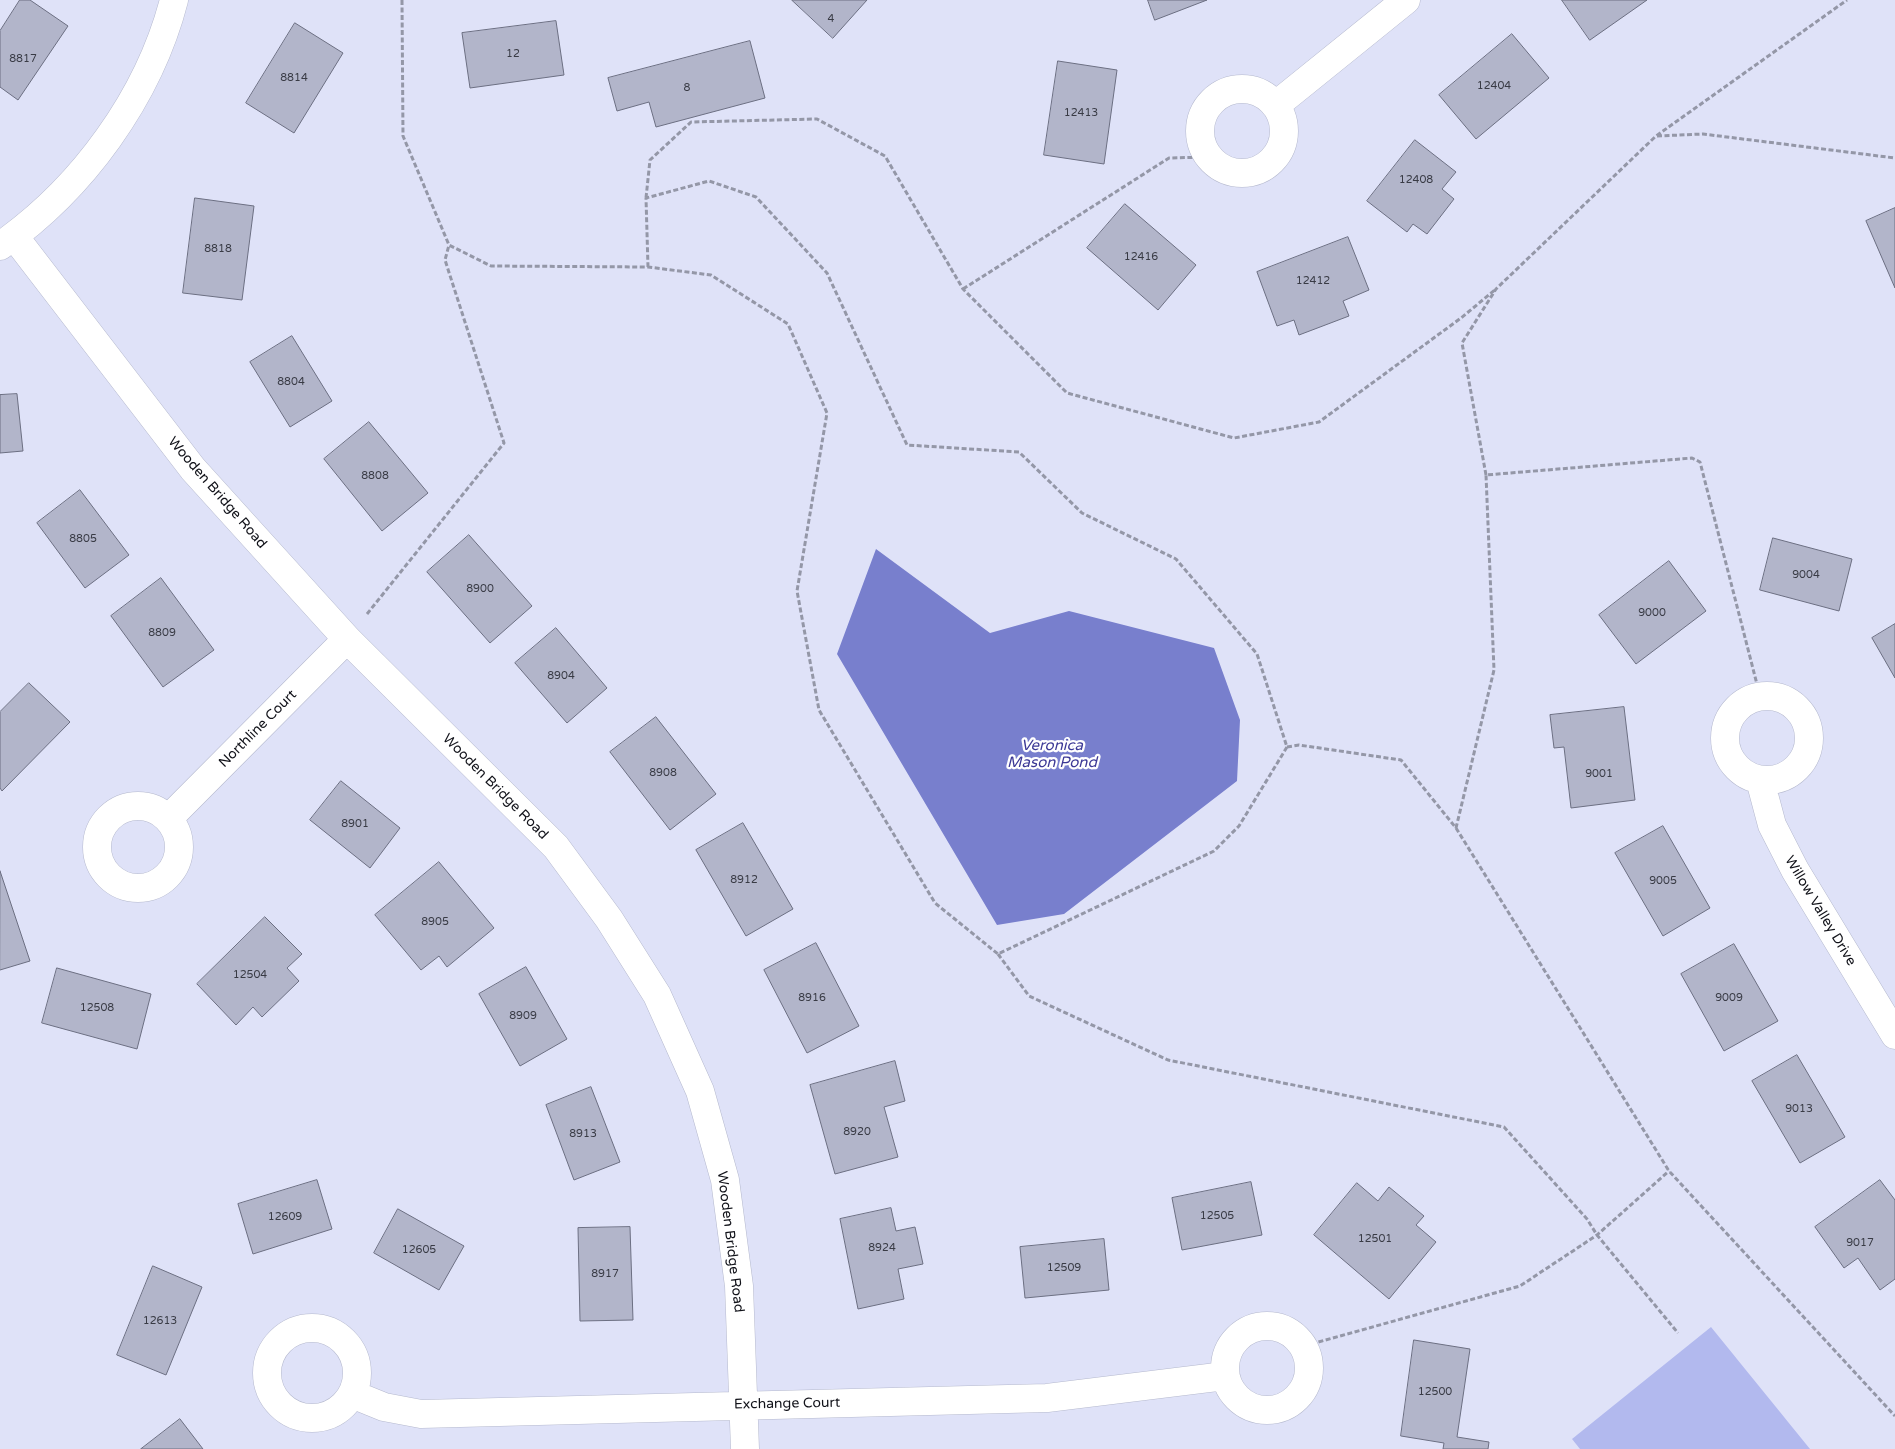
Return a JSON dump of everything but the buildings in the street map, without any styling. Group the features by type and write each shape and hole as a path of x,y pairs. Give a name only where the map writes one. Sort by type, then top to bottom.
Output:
{"street":[{"path":"7,241 56,200 94,158 137,93 158,48 174,0"},
{"path":"1276,105 1406,0"},
{"path":"1254,90 1266,96 1276,105 1282,117 1284,130 1282,143 1277,155 1268,164 1256,171 1243,173 1230,171 1218,166 1208,156 1201,138 1202,119 1207,107 1216,97 1228,91 1254,90"},
{"name":"Wooden Bridge Road","path":"7,241 193,469 347,639 556,847 609,919 657,995 700,1091 725,1180 739,1286 745,1449"},
{"name":"Northline Court","path":"168,819 347,639"},
{"path":"1760,696 1781,698 1800,710 1807,724 1810,738 1807,753 1794,770 1775,780 1760,780 1746,775 1734,766 1727,753 1724,738 1727,723 1734,711 1746,701 1760,696"},
{"name":"Willow Valley Drive","path":"1760,780 1772,825 1795,870 1895,1036"},
{"path":"1267,1325 1281,1328 1294,1335 1304,1346 1309,1360 1309,1375 1304,1389 1294,1400 1282,1408 1267,1410 1252,1408 1239,1401 1230,1390 1225,1376 1225,1361 1230,1346 1239,1335 1252,1328 1267,1325"},
{"name":"Exchange Court","path":"352,1394 384,1408 421,1414 1047,1398 1225,1376"}],"path":[{"path":"347,639 504,443 445,260 449,245 403,136 402,0"},
{"path":"648,267 646,198 650,160 691,122 817,119 885,156 963,289 1067,393 1234,438 1319,422 1461,318 1496,289 1656,136 1847,0"},
{"path":"1656,136 1703,134 1895,158"},
{"path":"963,289 1169,158 1208,156"},
{"path":"646,198 709,182 756,197 827,273 907,445 1019,452 1082,513 1176,559 1257,654 1287,747 1239,826 1214,852 998,954"},
{"path":"449,245 491,266 648,267 711,275 788,324 827,413 797,591 819,710 935,902 998,954 1029,996 1168,1060 1504,1128 1586,1219 1597,1236 1678,1332"},
{"path":"1456,828 1494,670 1486,475 1462,343 1496,289"},
{"path":"1486,475 1692,458 1700,462 1760,696"},
{"path":"1287,747 1299,745 1401,760 1456,828 1669,1171 1895,1416"},
{"path":"1304,1346 1520,1286 1597,1236 1669,1171"}],"shaded area":[{"path":"1711,1327 1810,1449 1580,1449 1572,1439"}],"water":[{"name":"Veronica Mason Pond","path":"876,549 990,633 1069,611 1214,648 1240,720 1237,781 1064,914 997,925 837,654"}]}
